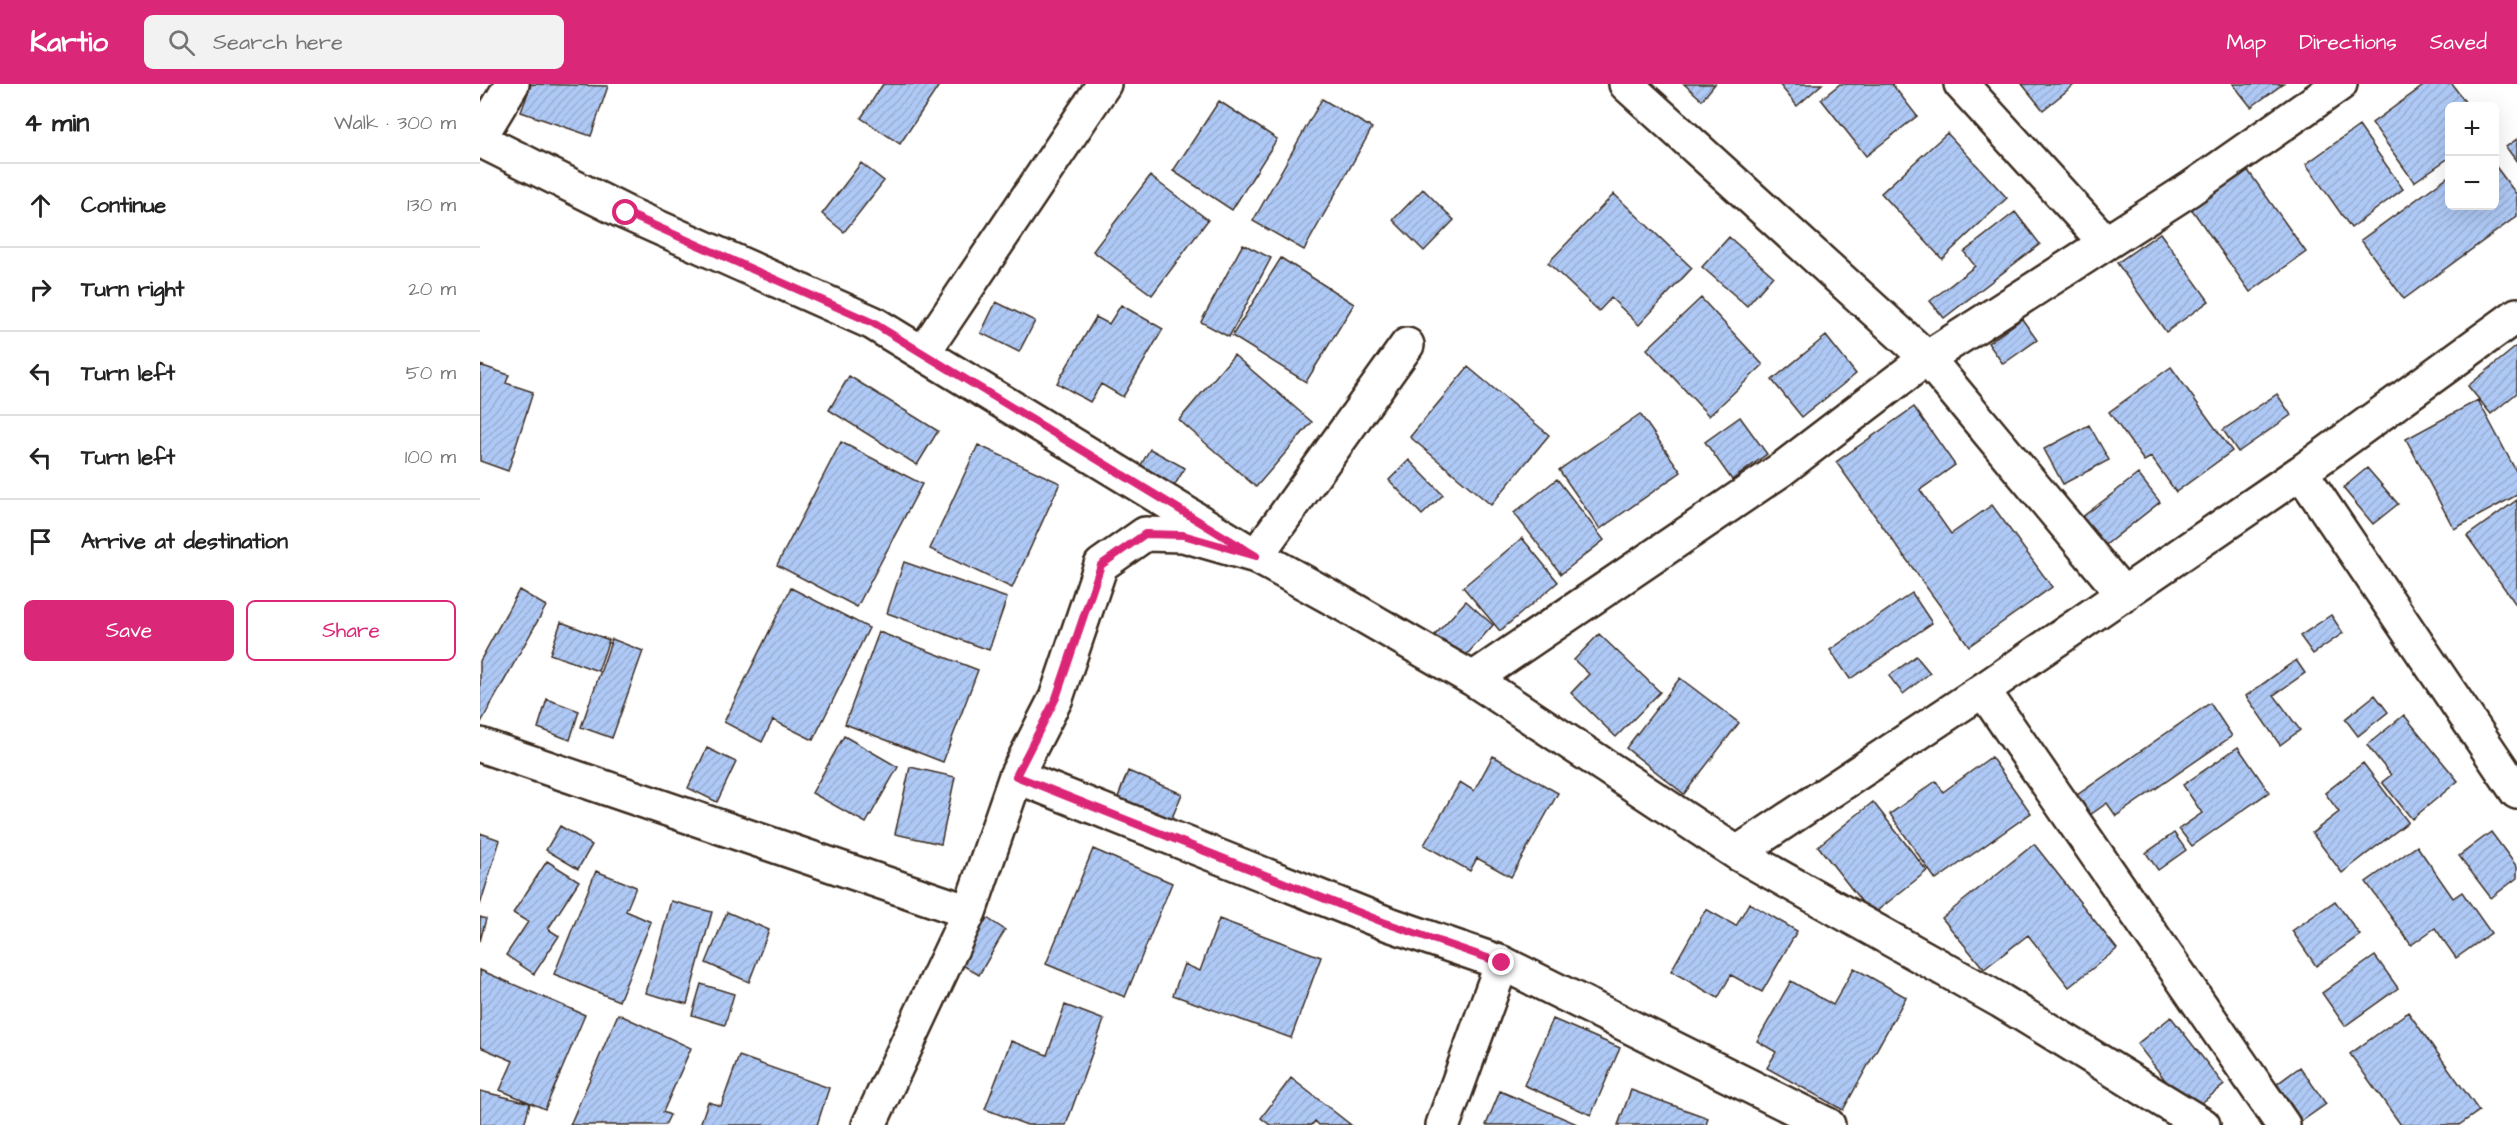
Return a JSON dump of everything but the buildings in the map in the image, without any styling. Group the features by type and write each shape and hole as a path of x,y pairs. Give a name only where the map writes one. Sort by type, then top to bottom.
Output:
{"street":[{"path":"512,84 480,138 626,213 873,323 1256,556 1473,679 1737,853 2001,1001 2203,1125"},
{"path":"923,353 1104,84"},
{"path":"1626,84 1927,358 2124,595"},
{"path":"1961,84 2105,243"},
{"path":"1473,679 1782,469 1927,358 2190,189 2328,87"},
{"path":"1737,853 2124,595 2301,472 2517,315"},
{"path":"1256,556 1407,345"},
{"path":"2301,472 2517,792"},
{"path":"869,1125 969,912 1016,776 1056,698 1101,565 1145,534 1183,535 1256,556"},
{"path":"1983,690 2283,1125"},
{"path":"480,745 563,776 969,912"},
{"path":"1016,776 1383,922 1502,963 1828,1125"},
{"path":"1443,1125 1502,963"}],"route":[{"path":"626,213 873,323 1256,556 1183,535 1145,534 1101,565 1056,698 1037,739 1016,776 1383,922 1502,963"}]}
